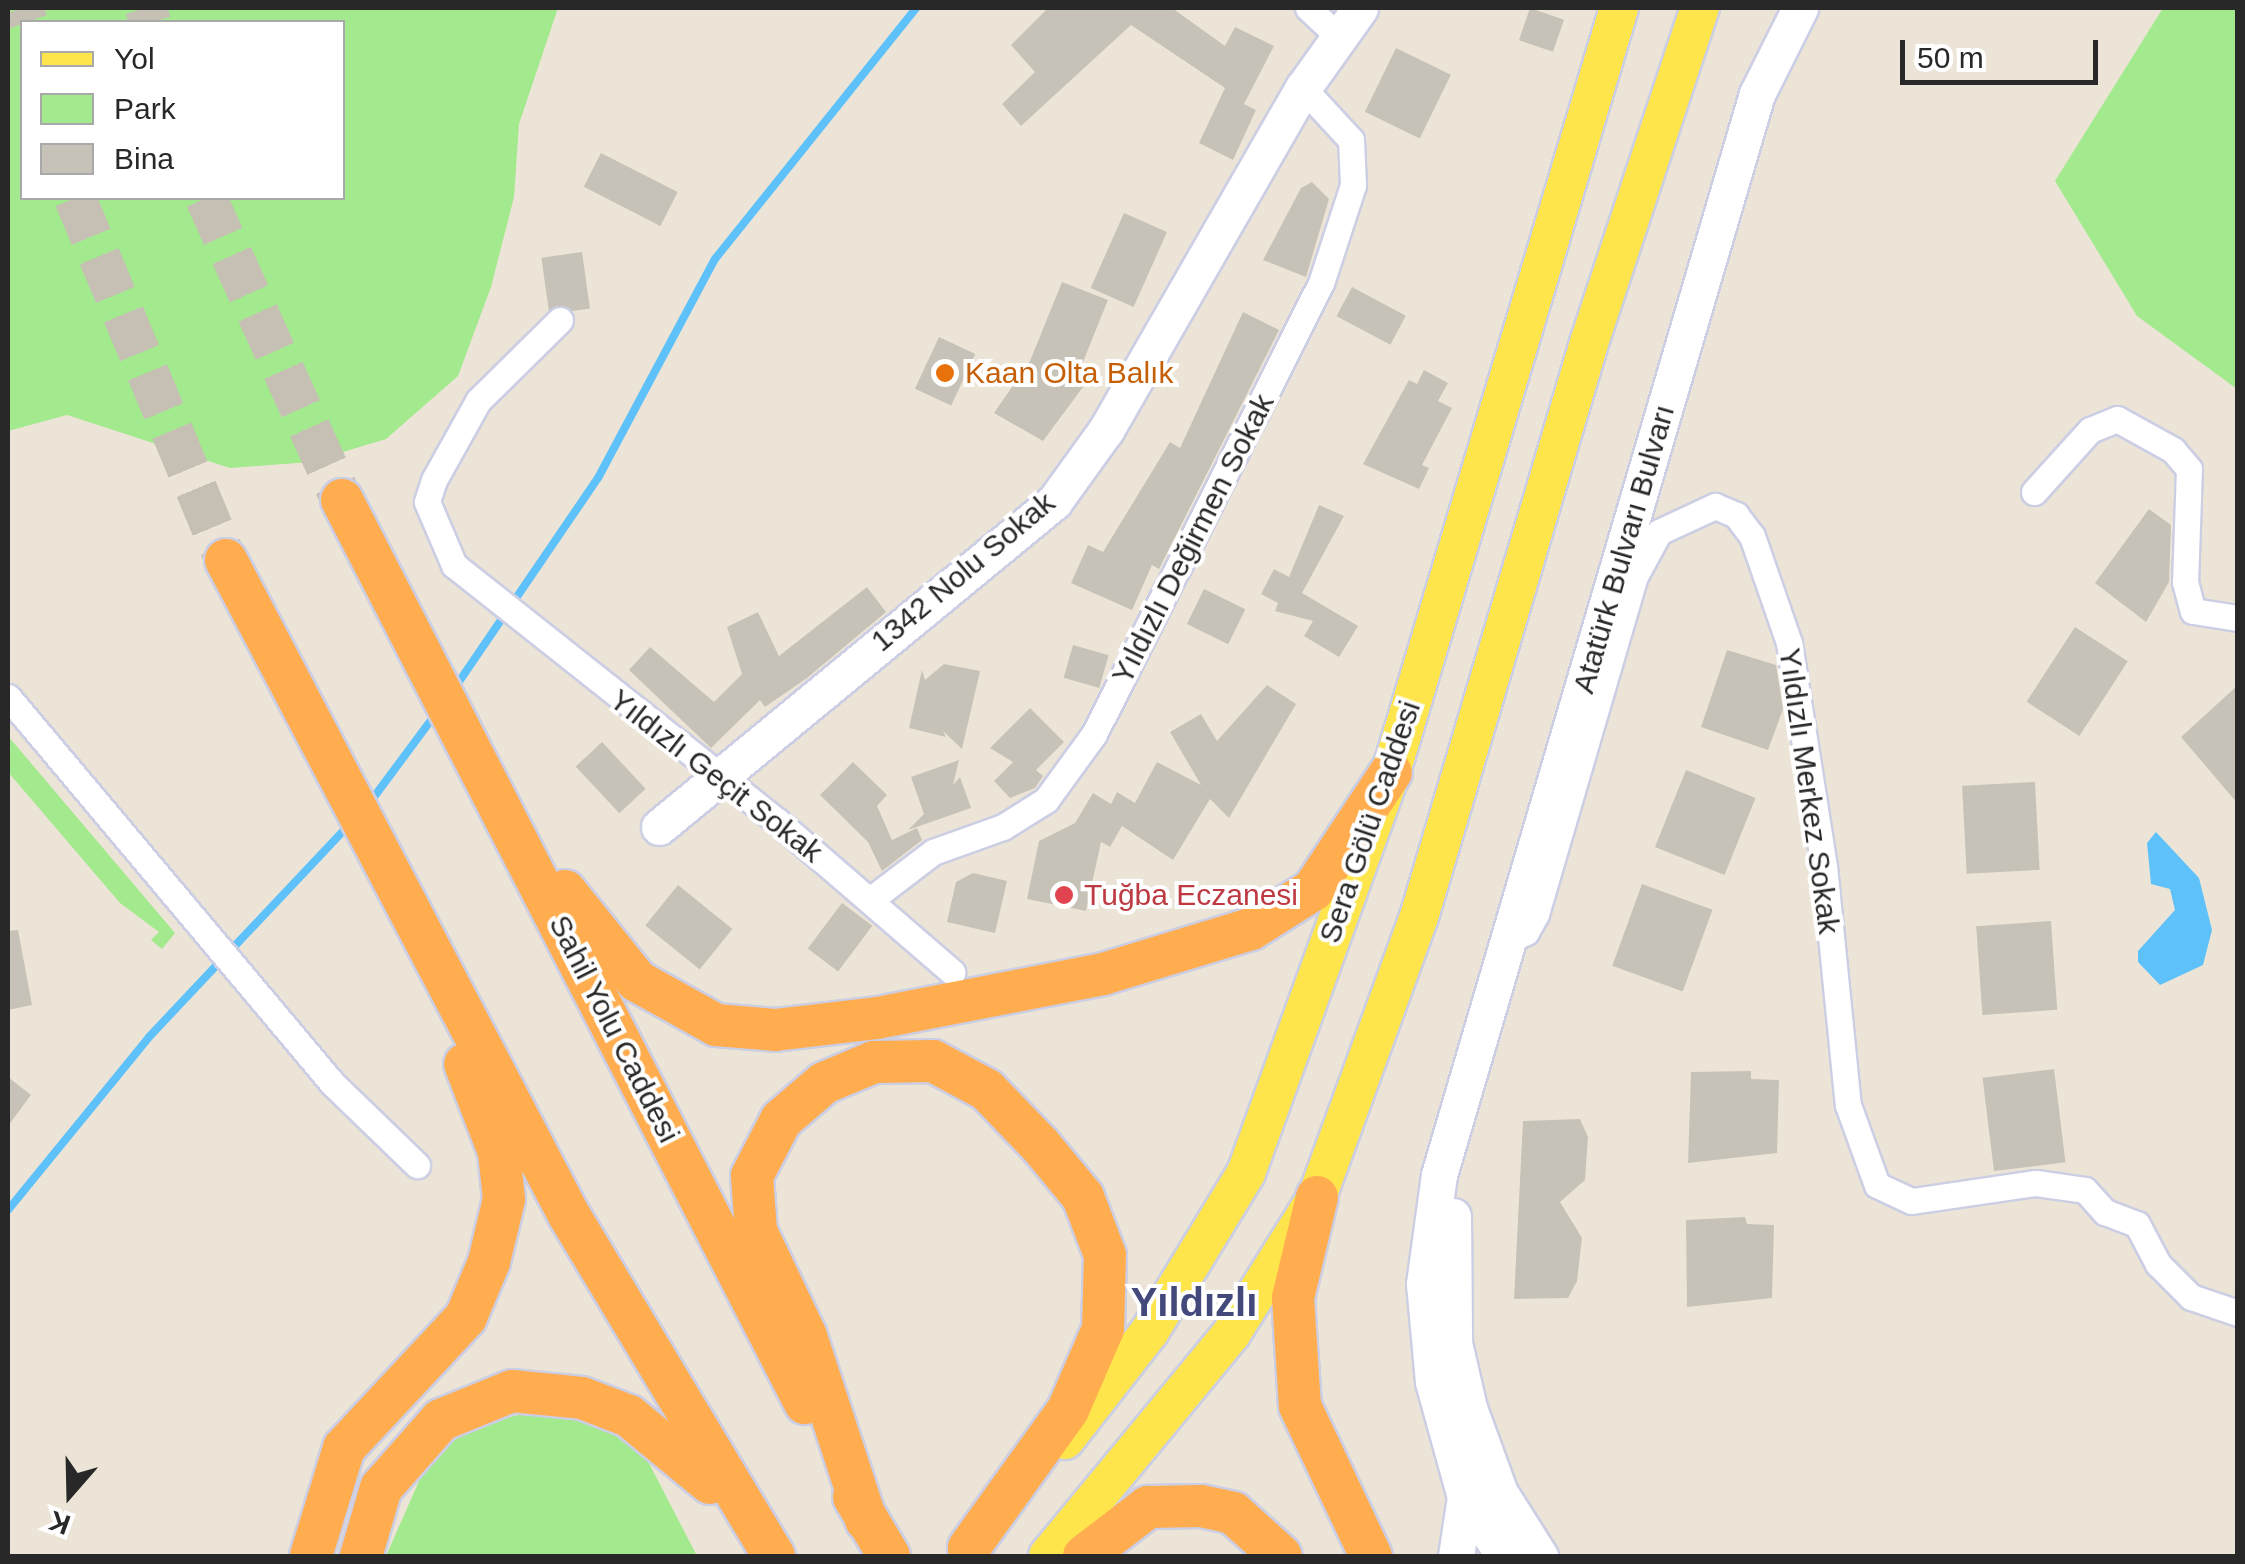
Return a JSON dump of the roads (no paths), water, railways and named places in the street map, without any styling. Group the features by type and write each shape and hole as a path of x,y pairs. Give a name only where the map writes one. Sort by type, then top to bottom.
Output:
{"highway":[{"name":"Sahil Yolu Caddesi","path":"342,500 866,1520 889,1556"},
{"path":"226,560 569,1215 774,1556"},
{"path":"491,790 637,981 716,1025 776,1030 1103,974 1250,929 1313,890 1391,772"},
{"path":"311,1556 344,1448 466,1317 504,1199 499,1152 422,930"},
{"path":"866,1520 806,1336 756,1231 752,1176 782,1120 824,1083 874,1062 933,1060 987,1090 1042,1146 1083,1197 1105,1254 1102,1329 1068,1410 965,1552"},
{"path":"1317,1197 1292,1298 1300,1406 1371,1556"},
{"path":"362,1556 380,1488 441,1420 512,1392 582,1398 629,1416 748,1518"},
{"path":"1084,1556 1148,1507 1201,1506 1233,1513 1281,1556"}],"main road":[{"name":"Sera Gölü Caddesi","path":"965,1552 1150,1331 1246,1173 1391,772 1620,8"},
{"path":"1048,1556 1232,1334 1317,1197 1419,917 1589,343 1700,8"}],"street":[{"path":"1308,8 1340,37"},
{"name":"1342 Nolu Sokak","path":"659,827 1054,502 1106,430 1302,88 1360,8"},
{"name":"Atatürk Bulvarı Bulvarı","path":"1504,1556 1465,1497 1433,1382 1424,1284 1459,1096 1757,94 1800,8"},
{"name":"Yıldızlı Değirmen Sokak","path":"870,900 933,852 1003,827 1046,800 1094,734 1167,580 1246,442 1332,251 1353,185 1351,140 1302,88"},
{"name":"Yıldızlı Geçit Sokak","path":"560,320 478,401 430,491 434,522 475,587 870,900 952,972"},
{"path":"2034,492 2090,430 2117,419 2173,450 2189,469 2185,582 2193,612 2238,618"},
{"name":"Yıldızlı Merkez Sokak","path":"1506,940 1526,932 1536,914 1635,576 1658,532 1715,506 1736,515 1752,536 1788,643 1824,866 1848,1104 1878,1185 1912,1200 2036,1183 2085,1190 2105,1212 2136,1224 2158,1264 2191,1297 2238,1312"},
{"path":"8,698 333,1084 417,1165"},
{"name":"Atatürk Bulvarı Bulvarı","path":"1459,1096 1454,1343 1500,1493 1540,1556"},
{"path":"1456,1556 1465,1497"}],"water":[{"path":"2156,832 2199,878 2212,930 2203,965 2160,985 2138,962 2138,951 2175,910 2170,889 2151,884 2147,843"}],"waterway":[{"path":"454,689 598,478 715,259 916,8"},
{"path":"368,805 437,712"},
{"path":"8,1210 149,1037 348,826"}],"tunnel":[{"path":"22,8 26,20"},
{"path":"146,8 149,20"},
{"path":"76,200 226,560"},
{"path":"207,200 342,500"}],"place":[{"name":"Kaan Olta Balık","path":"945,373"},
{"name":"Tuğba Eczanesi","path":"1064,895"}],"district":[{"name":"Yıldızlı","path":"1194,1302"}]}
